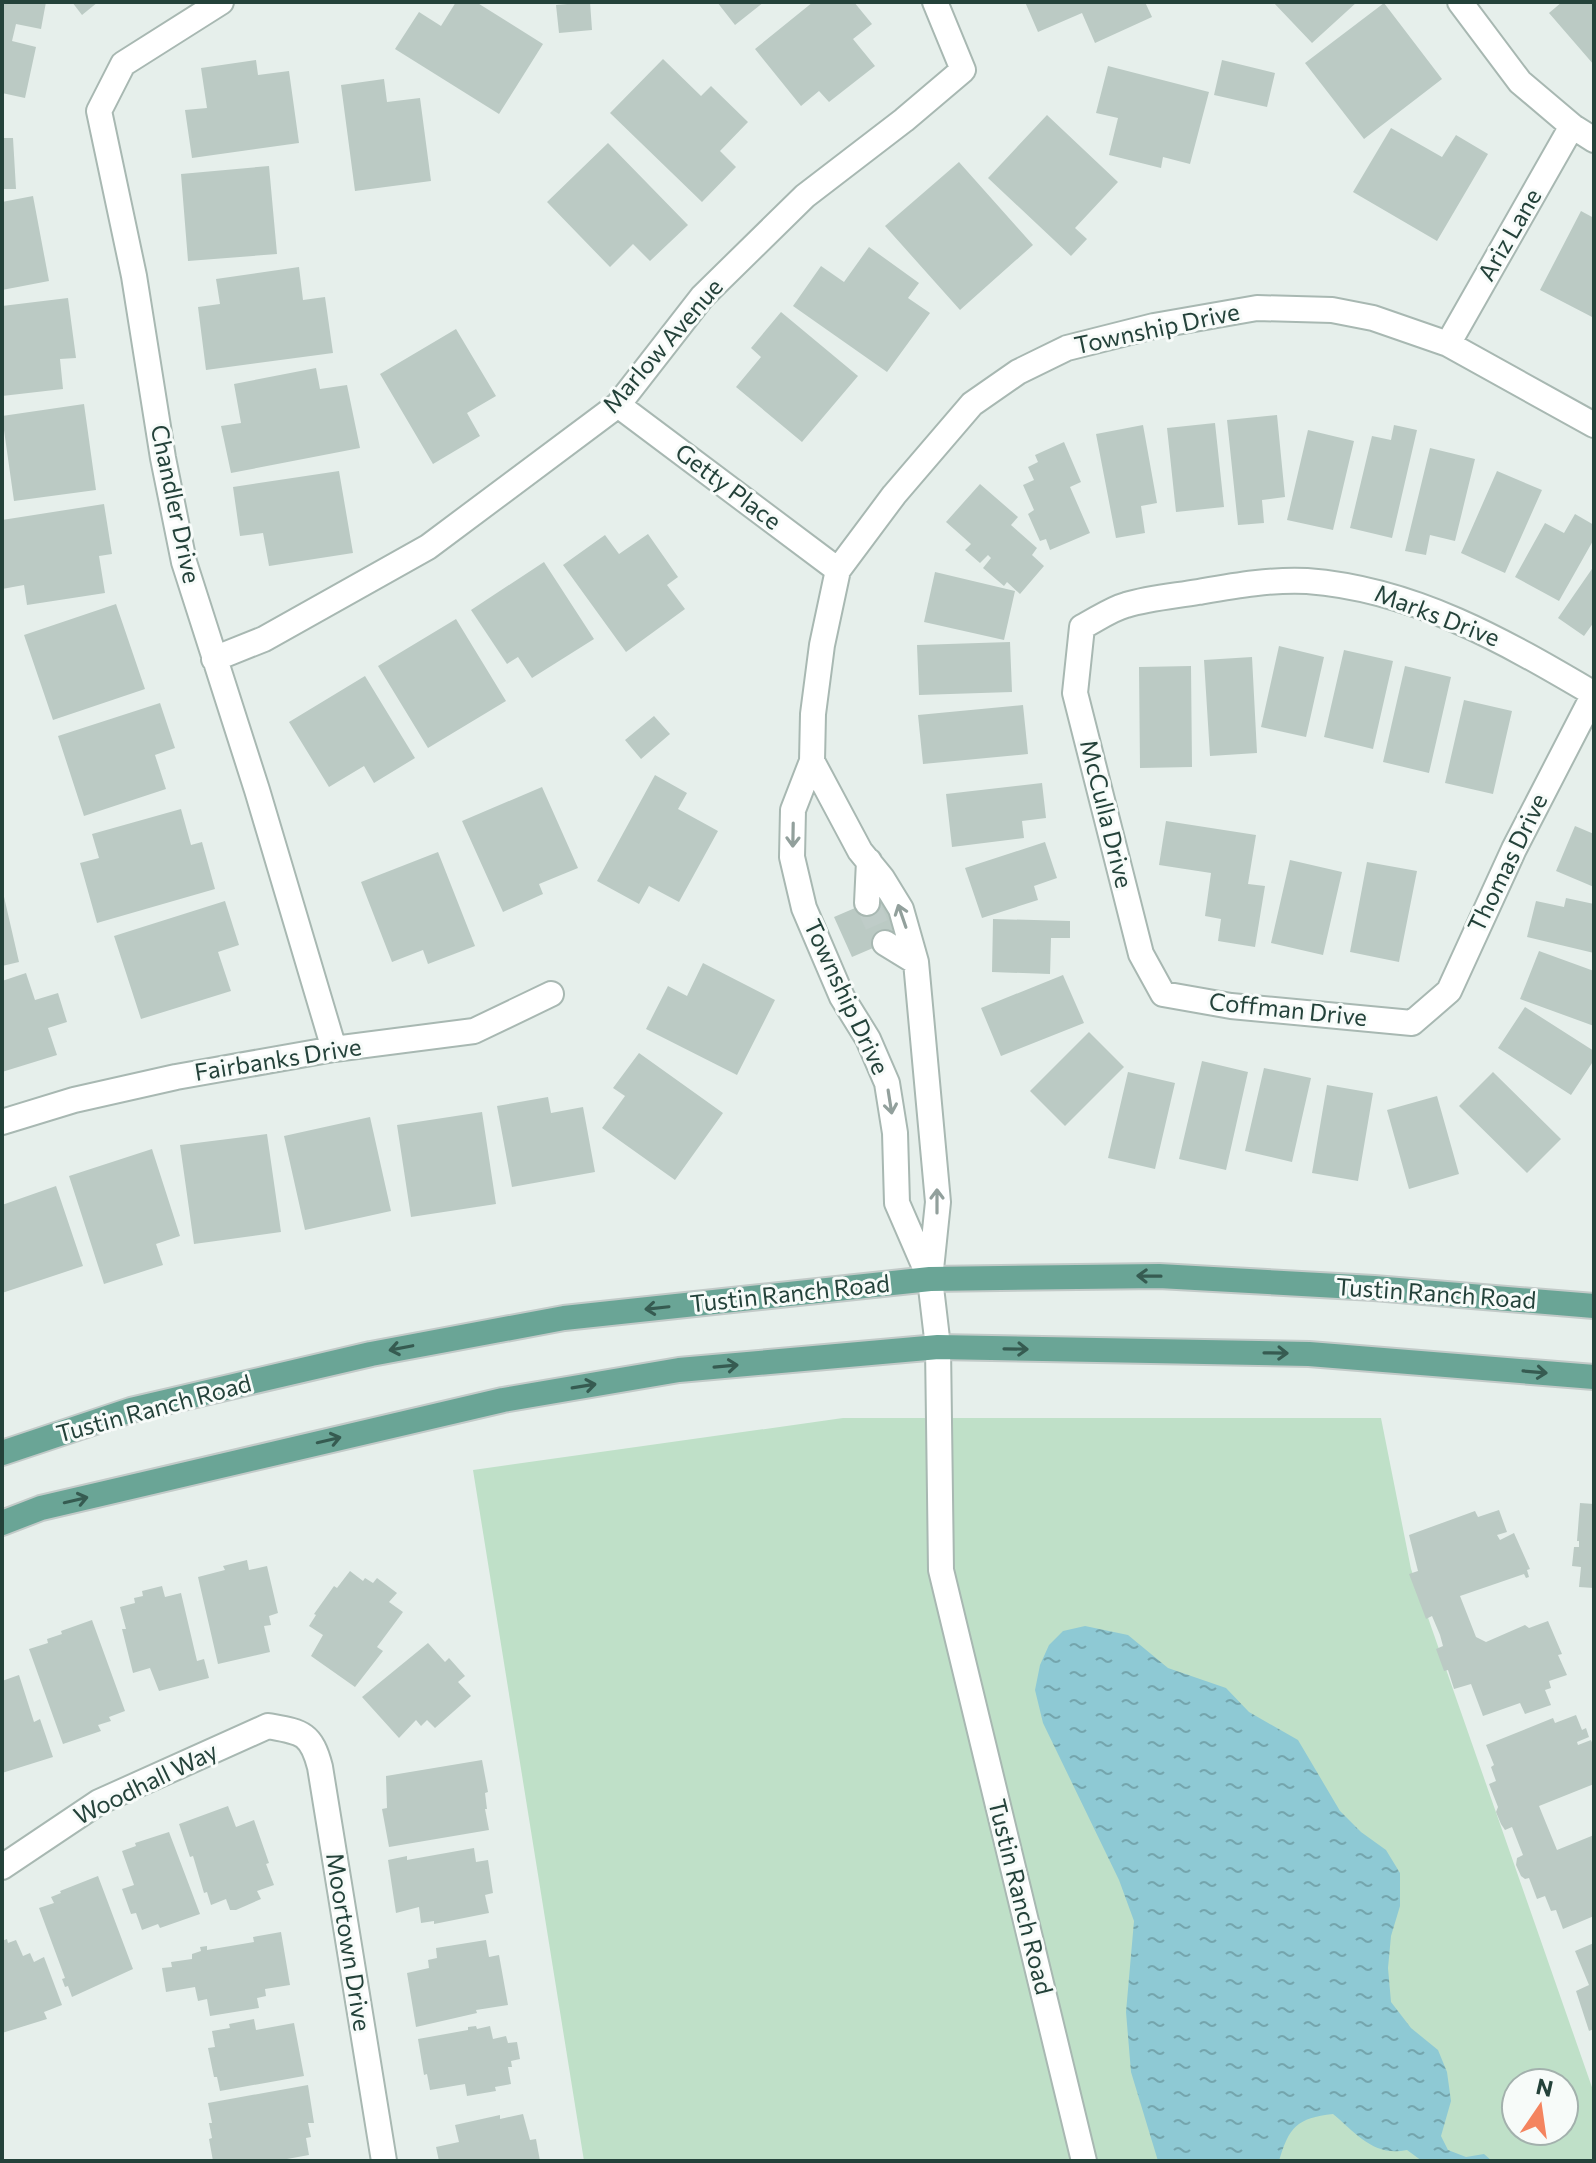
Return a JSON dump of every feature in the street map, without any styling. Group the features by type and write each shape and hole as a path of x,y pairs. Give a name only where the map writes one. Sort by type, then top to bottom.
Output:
{"main road":[{"name":"Tustin Ranch Road","path":"2,1453 131,1410 416,1345 564,1318 930,1279 1159,1276 1374,1288 1594,1306"},
{"path":"2,1523 41,1508 503,1400 679,1370 938,1347 1309,1354 1594,1377"}],"street":[{"name":"Chandler Drive","path":"221,2 123,64 99,111 134,276 163,458 184,562 257,790 334,1049"},
{"name":"Marlow Avenue","path":"214,659 264,639 428,547 618,405 702,297 805,196 963,70 935,2"},
{"path":"1469,5 1520,82 1572,126 1594,140"},
{"name":"Ariz Lane","path":"1448,344 1572,126"},
{"name":"Township Drive","path":"930,1279 897,1203 895,1133 887,1083 868,1039 842,997 804,908 792,857 793,810 812,761 813,714 822,645 838,570 894,495 972,404 1018,372 1067,348 1154,326 1257,308 1332,310 1373,318 1448,344 1594,425"},
{"name":"Getty Place","path":"618,405 838,570"},
{"name":"Marks Drive","path":"1082,627 1124,605 1229,586 1304,581 1365,588 1423,606 1469,625 1519,649 1594,694"},
{"name":"McCulla Drive","path":"1082,627 1075,693 1141,954 1163,994"},
{"name":"Thomas Drive","path":"1412,1023 1449,991 1514,849 1594,694"},
{"name":"Township Drive","path":"812,761 860,851 901,909 916,962 938,1202 930,1279 938,1347"},
{"path":"867,903 869,861"},
{"path":"885,943 916,962"},
{"name":"Fairbanks Drive","path":"2,1122 74,1100 176,1077 334,1049 474,1031 551,994"},
{"name":"Coffman Drive","path":"1163,994 1231,1006 1412,1023"},
{"name":"Tustin Ranch Road","path":"938,1347 941,1570 1084,2161"},
{"name":"Woodhall Way","path":"2,1867 99,1802 268,1726 297,1731"},
{"name":"Moortown Drive","path":"297,1731 314,1746 320,1767 384,2161"}],"green space":[{"path":"843,1418 1381,1418 1411,1569 1594,2093 1594,2161 584,2161 473,1470"}],"water":[{"path":"1085,1626 1128,1635 1168,1668 1226,1688 1249,1712 1298,1740 1340,1811 1361,1832 1386,1850 1400,1873 1400,1906 1391,1936 1388,1968 1391,2002 1411,2028 1438,2050 1447,2072 1451,2101 1441,2136 1448,2150 1466,2157 1484,2154 1492,2161 1422,2161 1407,2150 1375,2147 1333,2114 1311,2118 1296,2126 1279,2161 1158,2161 1131,2072 1126,2012 1134,1921 1119,1880 1043,1723 1035,1690 1040,1665 1049,1645 1063,1631"}],"building":[{"path":"2,2 46,2 41,29 16,24 12,41 36,47 25,98 2,93"},
{"path":"72,2 98,2 82,15"},
{"path":"456,2 476,2 543,44 499,114 395,49 419,12 441,26"},
{"path":"590,2 592,30 559,33 556,5"},
{"path":"717,2 764,2 735,25"},
{"path":"813,2 854,2 872,24 853,39 875,66 829,102 819,91 801,106 755,49"},
{"path":"1025,2 1145,2 1152,17 1095,43 1082,13 1038,32"},
{"path":"1273,2 1357,2 1312,43"},
{"path":"1562,2 1594,2 1594,65 1549,13"},
{"path":"1384,3 1442,79 1364,139 1305,63"},
{"path":"663,59 701,96 711,86 748,122 720,151 736,167 702,202 610,113"},
{"path":"256,60 258,75 289,71 299,143 192,158 185,110 207,108 201,68"},
{"path":"1222,60 1275,73 1267,107 1214,95"},
{"path":"1108,66 1209,92 1190,164 1163,157 1161,168 1109,155 1118,118 1096,113"},
{"path":"384,79 387,102 420,98 431,181 355,191 341,85"},
{"path":"1047,115 1118,182 1075,228 1087,239 1071,256 988,178"},
{"path":"1391,128 1442,157 1456,135 1488,154 1437,241 1353,192"},
{"path":"2,138 13,138 16,189 2,189"},
{"path":"608,143 688,225 650,261 633,244 610,267 547,202"},
{"path":"959,162 1033,245 960,310 885,226"},
{"path":"269,166 277,254 188,261 181,174"},
{"path":"33,196 49,281 2,290 2,202"},
{"path":"1581,211 1594,218 1594,318 1540,290"},
{"path":"869,247 919,283 908,298 930,313 887,372 793,306 821,266 844,282"},
{"path":"299,267 303,300 325,297 333,353 206,370 198,307 220,304 216,279"},
{"path":"68,298 76,358 60,359 63,389 2,396 2,306"},
{"path":"781,312 858,376 802,442 736,387 761,357 751,348"},
{"path":"456,329 496,396 467,413 480,436 433,464 380,374"},
{"path":"316,368 320,389 347,385 360,448 231,473 221,426 241,423 234,384"},
{"path":"84,404 96,490 14,501 2,416"},
{"path":"1277,415 1285,497 1262,500 1264,523 1238,525 1227,420"},
{"path":"1215,423 1224,507 1176,512 1167,428"},
{"path":"1143,425 1157,503 1141,506 1145,533 1116,538 1096,434"},
{"path":"1394,425 1417,430 1392,538 1350,528 1372,436 1391,440"},
{"path":"1308,430 1354,441 1333,530 1287,520"},
{"path":"1064,442 1081,482 1070,487 1090,533 1050,550 1046,539 1040,541 1028,514 1034,510 1023,485 1034,480 1028,467 1038,462 1035,455"},
{"path":"1430,448 1475,459 1455,541 1430,535 1426,555 1405,551"},
{"path":"339,471 353,553 269,566 263,533 240,536 233,487"},
{"path":"1497,471 1542,490 1505,573 1461,553"},
{"path":"980,484 1018,517 1011,525 1037,548 1032,555 1044,566 1020,594 1007,582 1004,586 983,568 991,558 988,555 980,563 965,550 971,544 946,522"},
{"path":"104,504 112,554 99,556 105,593 27,605 24,585 2,589 2,520"},
{"path":"1575,514 1594,525 1594,539 1559,601 1515,577 1545,523 1564,533"},
{"path":"648,534 678,577 667,585 685,609 626,652 563,565 605,535 619,554"},
{"path":"544,562 594,639 532,678 518,657 507,664 471,610"},
{"path":"1594,566 1594,622 1584,636 1558,618"},
{"path":"935,572 1015,591 1004,640 924,622"},
{"path":"116,604 145,689 53,720 24,635"},
{"path":"456,619 506,701 428,748 378,666"},
{"path":"1010,642 1012,692 919,695 917,645"},
{"path":"1279,646 1324,657 1306,737 1261,727"},
{"path":"1344,650 1393,661 1373,749 1324,737"},
{"path":"1252,657 1257,753 1210,756 1204,660"},
{"path":"1191,666 1192,767 1140,768 1139,667"},
{"path":"1405,666 1451,677 1429,773 1383,762"},
{"path":"365,676 415,758 374,783 364,766 329,787 289,722"},
{"path":"1464,700 1512,711 1493,794 1445,783"},
{"path":"160,703 175,748 155,755 166,789 84,816 58,736"},
{"path":"1023,705 1028,754 923,764 918,715"},
{"path":"654,716 670,734 641,759 625,740"},
{"path":"655,775 687,793 678,809 718,831 679,902 649,886 639,904 597,881"},
{"path":"1042,783 1046,818 1022,821 1024,838 952,847 946,794"},
{"path":"542,787 578,868 539,884 543,894 503,912 462,821"},
{"path":"181,809 191,845 202,842 215,889 97,923 80,863 99,858 92,834"},
{"path":"1166,821 1256,835 1248,884 1265,886 1255,947 1218,941 1221,919 1205,916 1211,873 1159,865"},
{"path":"1575,826 1594,834 1594,887 1556,871"},
{"path":"1045,842 1057,878 1034,886 1038,900 982,918 965,868"},
{"path":"438,852 475,946 428,964 423,950 392,962 361,882"},
{"path":"1290,860 1342,872 1323,955 1271,943"},
{"path":"1367,862 1417,871 1399,962 1350,952"},
{"path":"2,888 19,962 2,966"},
{"path":"883,896 901,936 852,957 834,917"},
{"path":"1566,898 1594,904 1594,953 1527,937 1536,901 1564,907"},
{"path":"225,901 239,945 218,952 231,991 141,1019 114,936"},
{"path":"993,919 1070,921 1070,938 1051,938 1050,974 992,972"},
{"path":"1539,951 1594,971 1594,1026 1520,999"},
{"path":"703,963 775,1000 737,1075 646,1029 668,986 687,996"},
{"path":"26,973 35,1000 58,993 67,1022 48,1028 57,1055 2,1072 2,981"},
{"path":"1063,975 1084,1023 1001,1056 981,1008"},
{"path":"1525,1007 1594,1051 1594,1060 1571,1095 1498,1048"},
{"path":"1089,1032 1124,1067 1065,1126 1030,1091"},
{"path":"639,1053 723,1113 675,1180 602,1128 625,1096 613,1088"},
{"path":"1202,1061 1248,1072 1226,1170 1179,1159"},
{"path":"1264,1068 1311,1078 1292,1162 1245,1151"},
{"path":"1128,1072 1175,1083 1155,1169 1108,1158"},
{"path":"1493,1072 1561,1139 1527,1173 1459,1106"},
{"path":"1327,1085 1373,1093 1358,1181 1312,1173"},
{"path":"1437,1096 1459,1174 1409,1189 1387,1110"},
{"path":"548,1097 551,1113 583,1107 595,1172 512,1187 497,1106"},
{"path":"482,1112 496,1204 411,1217 397,1125"},
{"path":"370,1117 391,1211 305,1230 284,1136"},
{"path":"267,1134 281,1232 194,1244 180,1145"},
{"path":"152,1149 180,1236 156,1244 163,1265 104,1284 69,1176"},
{"path":"56,1186 83,1266 2,1293 2,1205"},
{"path":"1580,1503 1594,1504 1594,1588 1579,1587 1581,1567 1572,1566 1574,1547 1579,1547"},
{"path":"1499,1510 1507,1532 1497,1535 1500,1540 1514,1533 1530,1569 1527,1570 1529,1577 1526,1578 1524,1574 1460,1596 1476,1637 1486,1642 1525,1625 1529,1628 1548,1621 1567,1675 1549,1681 1551,1688 1545,1690 1551,1705 1525,1714 1520,1703 1483,1716 1471,1684 1454,1689 1448,1670 1444,1671 1436,1649 1443,1646 1440,1635 1432,1616 1426,1619 1409,1574 1418,1571 1409,1535 1475,1511 1478,1517"},
{"path":"247,1560 249,1570 267,1566 278,1613 269,1616 271,1625 264,1626 270,1652 218,1664 198,1577"},
{"path":"350,1571 363,1581 365,1578 373,1583 377,1578 397,1593 389,1602 403,1612 377,1647 383,1651 355,1687 311,1656 323,1635 309,1626 334,1586 337,1588"},
{"path":"162,1586 165,1597 181,1593 197,1661 204,1659 209,1678 159,1691 150,1668 133,1673 120,1607 135,1603 134,1598 143,1596 142,1591"},
{"path":"92,1620 125,1711 109,1717 111,1721 98,1725 101,1731 63,1744 29,1649 48,1643 47,1639 62,1634 61,1631"},
{"path":"428,1643 445,1662 449,1658 465,1676 458,1682 471,1696 435,1728 427,1720 421,1726 416,1720 399,1738 362,1697"},
{"path":"19,1675 34,1722 40,1719 53,1757 2,1773 2,1681"},
{"path":"1576,1715 1582,1730 1586,1728 1589,1737 1577,1742 1578,1745 1591,1740 1594,1747 1594,1784 1539,1806 1557,1850 1594,1835 1594,1916 1563,1929 1556,1910 1551,1911 1545,1896 1537,1899 1529,1878 1521,1876 1516,1865 1517,1858 1523,1855 1512,1827 1505,1830 1496,1812 1498,1807 1489,1784 1496,1781 1491,1767 1494,1765 1486,1745 1553,1718 1555,1723"},
{"path":"482,1760 488,1792 485,1793 485,1809 489,1830 389,1847 382,1809 387,1808 386,1776"},
{"path":"228,1806 236,1827 254,1820 274,1885 257,1891 261,1899 236,1910 230,1910 226,1899 211,1905 179,1824"},
{"path":"169,1832 200,1914 160,1928 158,1924 142,1930 136,1913 131,1914 122,1889 134,1885 122,1851 136,1846 135,1843"},
{"path":"474,1848 476,1862 488,1860 493,1893 485,1895 489,1913 434,1924 434,1921 421,1923 419,1907 396,1913 388,1860 407,1856 407,1860"},
{"path":"98,1876 133,1969 72,1997 62,1979 65,1978 39,1908 54,1903 51,1897 60,1891"},
{"path":"281,1932 290,1985 265,1989 266,1996 257,1998 259,2008 210,2016 207,1999 198,2001 195,1987 166,1992 162,1968 172,1967 171,1962 192,1959 192,1954 201,1951 200,1947 207,1946 207,1950 254,1942 253,1937"},
{"path":"7,1939 8,1943 16,1940 23,1956 30,1953 34,1962 44,1957 62,2005 44,2012 47,2019 2,2033 2,1941"},
{"path":"486,1940 489,1957 499,1955 508,2005 476,2010 477,2013 416,2027 407,1973 429,1968 428,1960 437,1958 436,1948"},
{"path":"1594,1943 1594,2029 1589,2031 1576,1991 1589,1985 1575,1951"},
{"path":"254,2019 256,2030 294,2023 304,2076 220,2091 208,2048 215,2047 212,2031"},
{"path":"476,2026 477,2029 490,2026 493,2039 506,2036 508,2043 517,2042 520,2059 511,2061 512,2067 508,2067 511,2084 495,2087 496,2091 467,2096 465,2084 430,2090 427,2074 424,2075 418,2039"},
{"path":"308,2085 314,2123 308,2123 311,2137 306,2138 309,2155 276,2161 213,2161 208,2103"},
{"path":"523,2114 530,2140 536,2139 540,2161 439,2161 436,2147 459,2142 455,2125 500,2115 500,2119"}],"tunnel":[{"path":"867,903 885,943"}]}
